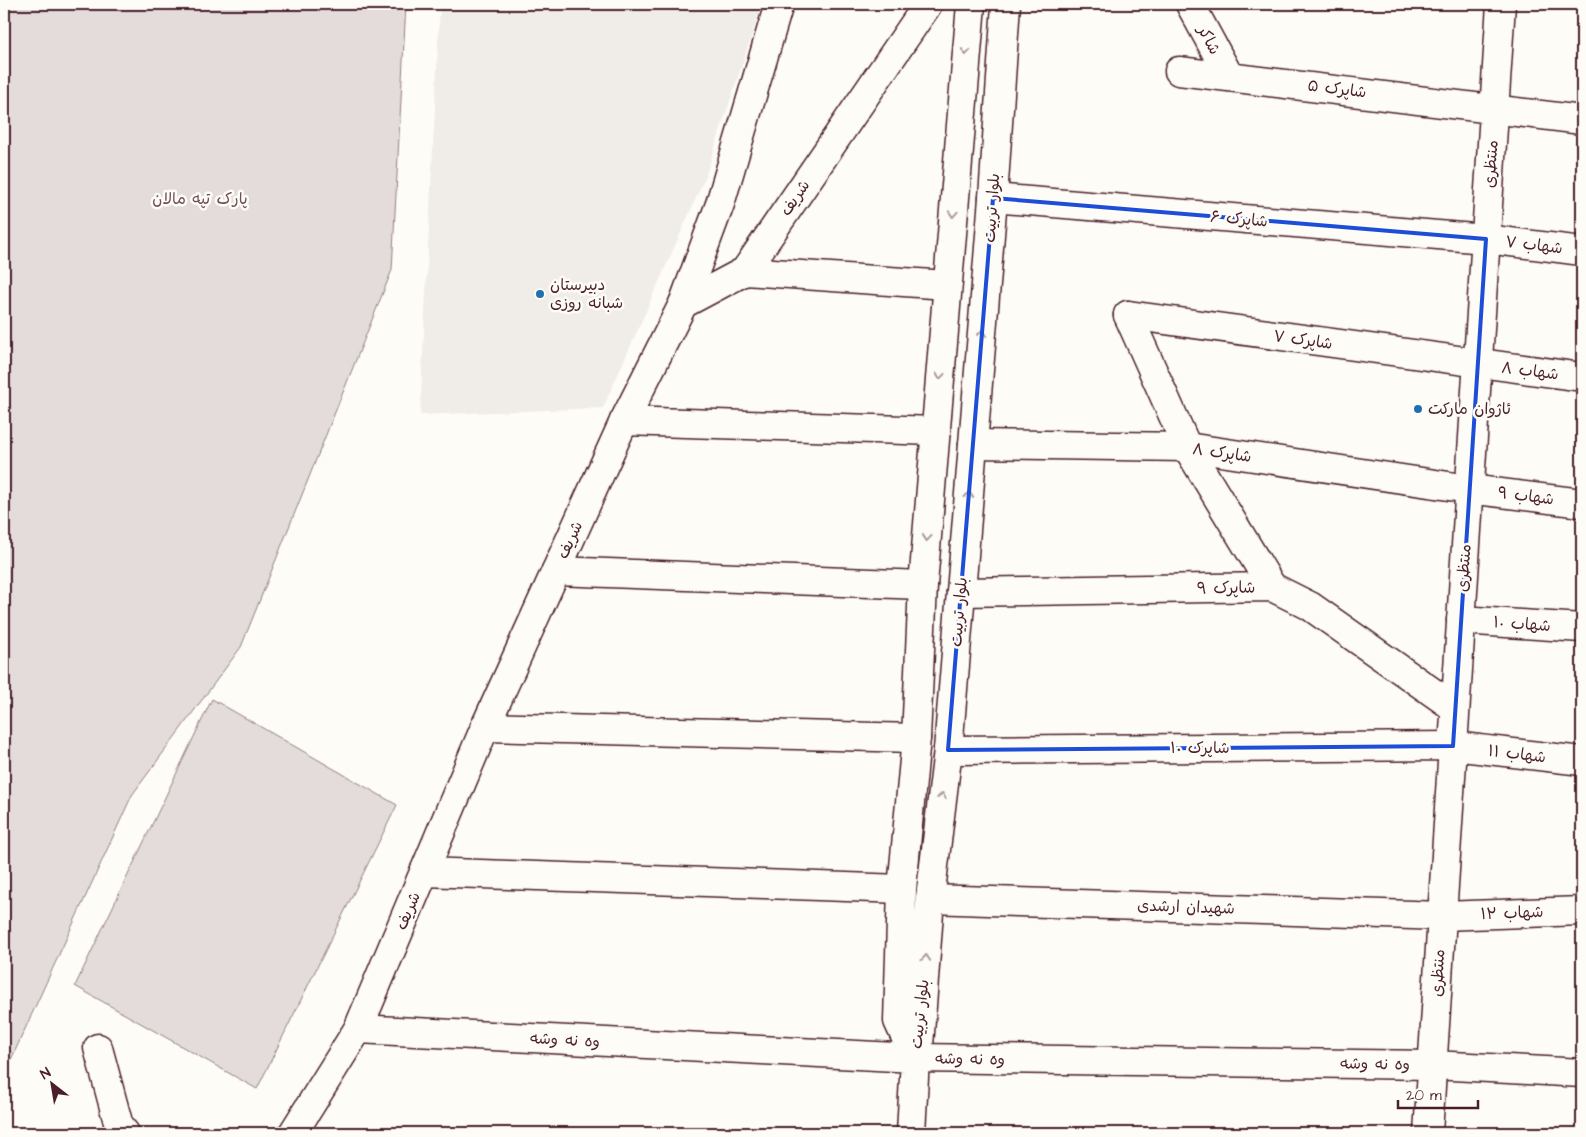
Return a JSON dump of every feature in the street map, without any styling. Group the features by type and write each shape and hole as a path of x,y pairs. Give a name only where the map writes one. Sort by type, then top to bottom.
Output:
{"street":[{"path":"683,304 720,204 779,4"},
{"name":"شریف","path":"293,1133 358,1029 485,727 624,421 683,304 745,271 928,4"},
{"name":"بلوار تربیت","path":"915,1058 898,1021 902,889 916,738 923,585 971,4"},
{"name":"بلوار تربیت","path":"915,1058 919,1046 930,899 948,750 993,198 1006,4"},
{"name":"شاکر","path":"1190,4 1229,76"},
{"name":"منتظری","path":"1428,1133 1501,4"},
{"name":"شاپرک ۵","path":"1179,71 1582,120"},
{"name":"شاپرک ۶","path":"993,198 1486,239"},
{"name":"شهاب ۷","path":"1486,239 1582,251"},
{"path":"745,271 948,285"},
{"name":"شاپرک ۷","path":"1187,447 1128,315 1478,364"},
{"name":"شهاب ۸","path":"1478,364 1582,377"},
{"path":"624,421 936,431"},
{"name":"شاپرک ۸","path":"973,444 1187,447 1469,489"},
{"path":"1187,447 1272,587"},
{"name":"شهاب ۹","path":"1469,489 1582,502"},
{"path":"556,571 923,585"},
{"name":"شاپرک ۹","path":"961,592 1272,587 1310,606 1455,708"},
{"name":"شهاب ۱۰","path":"1461,620 1582,628"},
{"path":"485,727 916,738"},
{"name":"شاپرک ۱۰","path":"948,750 1452,746"},
{"name":"شهاب ۱۱","path":"1452,746 1582,761"},
{"path":"424,872 902,889"},
{"name":"شهیدان ارشدی","path":"930,899 1442,916"},
{"name":"شهاب ۱۲","path":"1442,916 1582,911"},
{"name":"وه نه وشه","path":"358,1029 915,1058 1433,1065 1582,1073"},
{"path":"98,1048 119,1126 125,1133"},
{"path":"911,1133 915,1058"}],"highlighted area":[{"path":"993,198 1486,239 1453,746 948,750"}],"shaded area":[{"name":"دبیرستان شبانه روزی","path":"440,4 762,4 704,180 603,408 420,415"}],"green space":[{"name":"پارک تپه مالان","path":"4,4 406,4 392,270 241,647 132,795 4,1075"},
{"path":"212,699 397,805 257,1089 75,986"}],"place":[{"name":"دبیرستان شبانه روزی","path":"540,294"},
{"name":"ئاژوان مارکت","path":"1418,409"}]}
